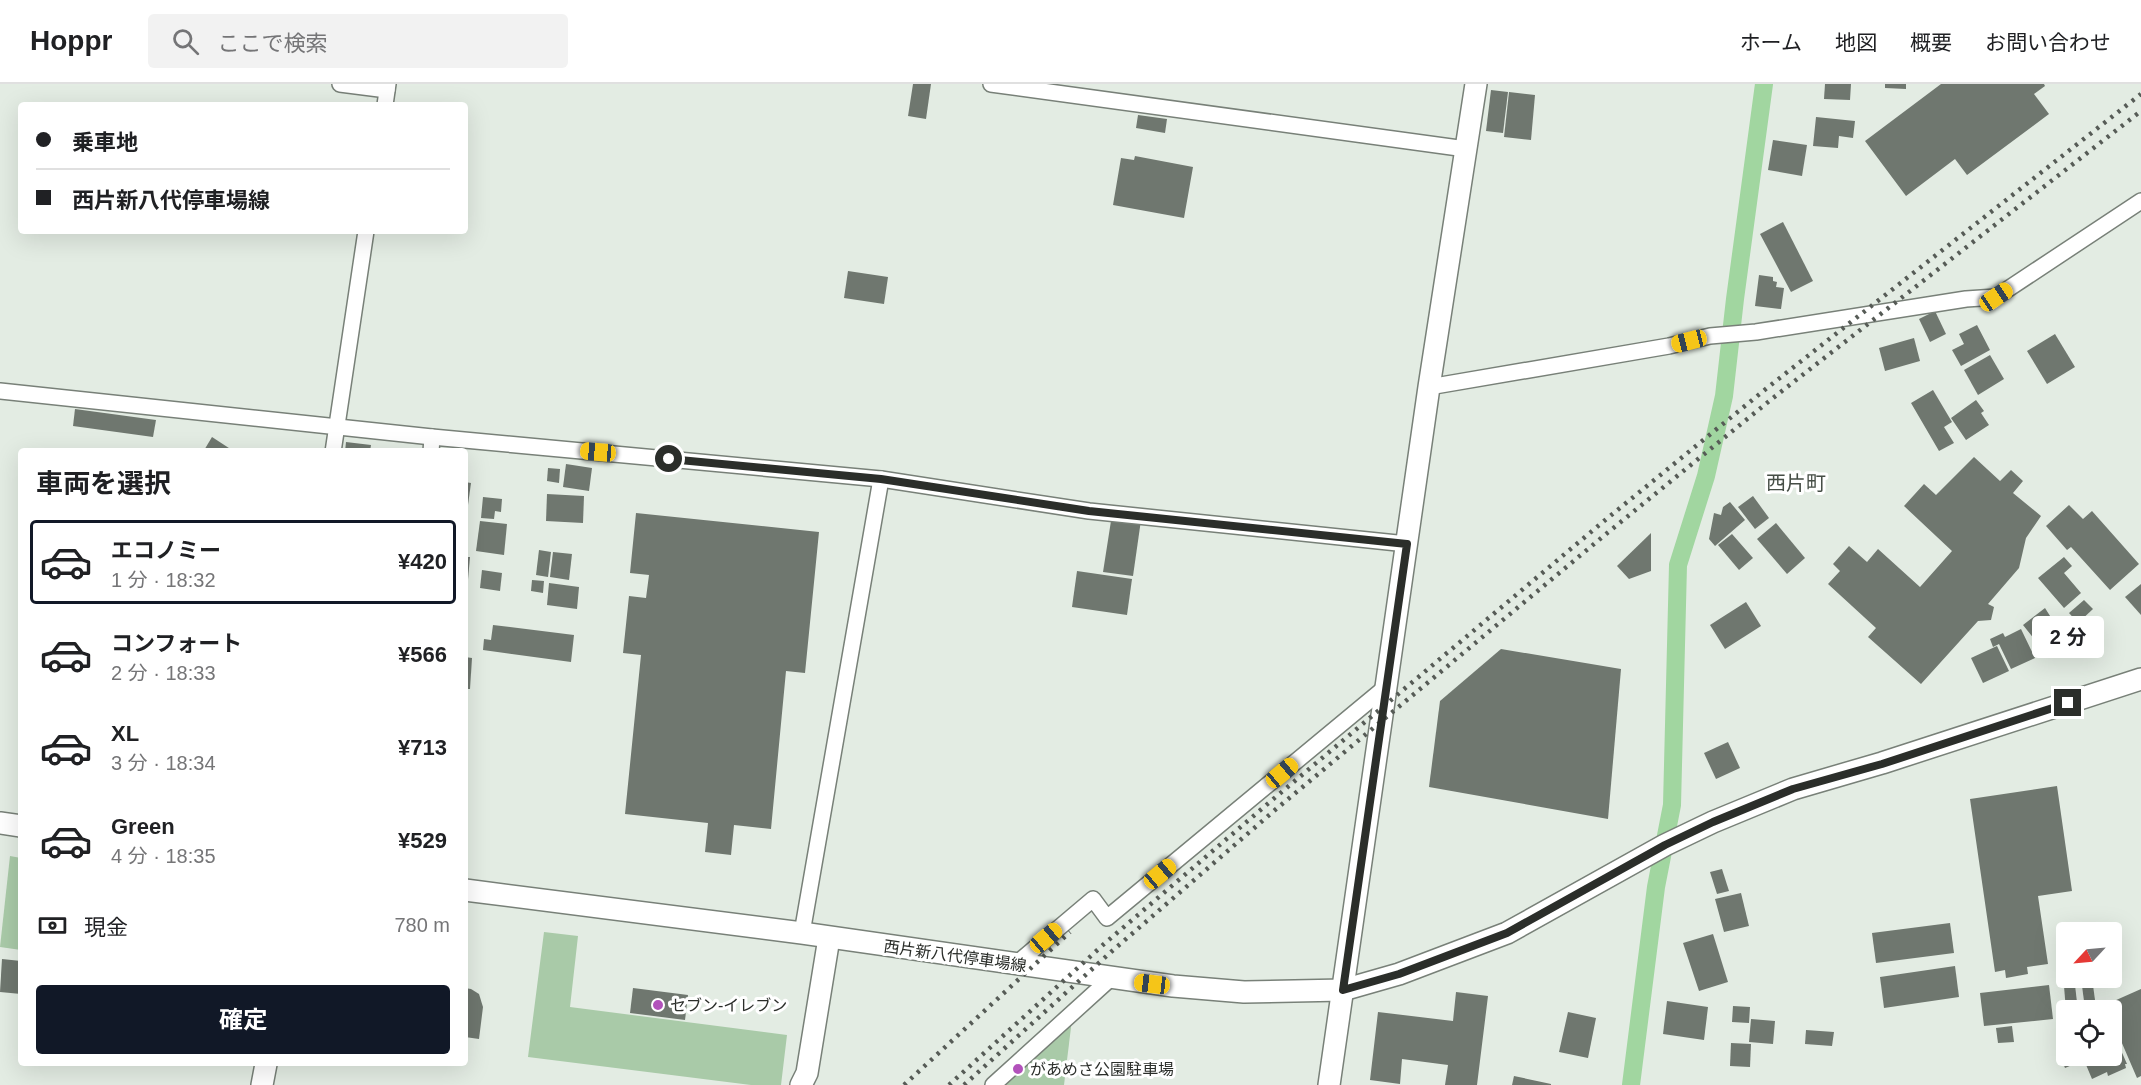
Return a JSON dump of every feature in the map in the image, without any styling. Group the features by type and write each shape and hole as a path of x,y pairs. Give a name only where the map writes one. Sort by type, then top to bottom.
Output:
{"main road":[{"path":"1329,1085 1476,84"},
{"name":"西片新八代停車場線","path":"468,890 802,933 1173,986 1244,992 1343,990 1399,974 1507,933 1665,845 1713,822 1793,789 1882,764 2141,679"},
{"path":"0,823 18,826"},
{"path":"801,1085 807,1073 829,938"},
{"path":"262,1085 266,1066"}],"street":[{"path":"340,84 387,93"},
{"path":"991,84 1466,148"},
{"path":"1430,387 1669,346 1710,336 1966,299 1996,297 2141,201"},
{"path":"334,448 366,234"},
{"path":"0,391 337,425 431,444 881,479 1089,511 1407,544"},
{"path":"802,933 881,479"},
{"path":"1015,965 1093,899 1107,918 1387,686"},
{"path":"993,1085 1111,978"}],"green space":[{"path":"10,856 18,857 18,950 0,947"},
{"path":"544,932 578,936 570,1007 787,1035 781,1085 751,1085 528,1057"},
{"path":"1072,1019 1064,1085 996,1085"}],"building":[{"path":"913,84 931,84 926,119 908,116"},
{"path":"1825,84 1851,84 1850,100 1824,99"},
{"path":"1885,84 1906,84 1906,89 1885,88"},
{"path":"1941,84 2044,84 2045,86 2034,94 2049,114 1967,175 1955,159 1906,196 1865,141"},
{"path":"1491,90 1508,92 1503,133 1486,131"},
{"path":"1509,92 1535,95 1531,140 1504,137"},
{"path":"1138,115 1167,119 1165,133 1136,128"},
{"path":"1816,117 1855,121 1853,138 1839,136 1838,148 1813,146"},
{"path":"1773,140 1807,145 1802,176 1768,170"},
{"path":"1135,156 1193,167 1184,218 1113,205 1121,158 1134,160"},
{"path":"1783,222 1813,281 1791,292 1760,234"},
{"path":"848,271 888,277 884,304 844,298"},
{"path":"1759,275 1773,277 1773,281 1777,282 1776,287 1784,288 1781,309 1755,306"},
{"path":"1935,311 1946,334 1930,342 1919,319"},
{"path":"1977,325 1990,350 1961,366 1952,350 1964,344 1959,334"},
{"path":"2055,334 2075,367 2047,384 2027,351"},
{"path":"1914,338 1920,361 1885,371 1879,348"},
{"path":"1990,355 2004,379 1978,395 1964,370"},
{"path":"1933,390 1952,422 1944,427 1954,443 1939,451 1911,403"},
{"path":"1976,400 1984,411 1981,413 1989,425 1966,440 1951,418"},
{"path":"75,409 156,420 153,437 73,426"},
{"path":"212,437 229,448 205,448"},
{"path":"346,442 371,445 371,448 345,448"},
{"path":"1974,457 2000,481 2011,470 2023,481 2013,493 2041,516 2026,538 2019,568 1988,604 1994,607 1991,620 1978,621 1921,684 1868,637 1876,628 1828,584 1840,571 1833,564 1849,546 1867,562 1878,549 1920,587 1952,551 1904,506 1924,484 1936,495"},
{"path":"566,464 592,468 589,491 563,487"},
{"path":"548,468 560,469 559,483 547,481"},
{"path":"468,482 471,483 468,505"},
{"path":"547,494 584,496 583,523 546,521"},
{"path":"1753,496 1769,518 1755,529 1738,507"},
{"path":"483,497 502,499 501,512 495,511 494,519 481,518"},
{"path":"1730,502 1745,520 1715,546 1709,539 1714,513 1721,515 1723,507"},
{"path":"2069,505 2083,519 2092,511 2139,564 2110,590 2071,547 2067,550 2046,526"},
{"path":"1113,508 1142,513 1133,576 1103,572"},
{"path":"636,513 819,532 805,673 786,671 771,829 734,825 731,855 705,852 708,823 625,814 641,655 623,653 629,596 646,598 649,575 630,573"},
{"path":"480,521 507,524 504,555 476,551"},
{"path":"1776,523 1805,558 1787,574 1757,539"},
{"path":"1651,533 1651,571 1629,579 1617,566"},
{"path":"1732,534 1753,558 1739,570 1718,545"},
{"path":"539,550 551,552 548,577 536,575"},
{"path":"553,552 572,554 569,580 550,577"},
{"path":"468,557 470,557 468,580"},
{"path":"2064,557 2072,566 2064,573 2081,593 2064,608 2038,578"},
{"path":"482,570 502,573 500,591 480,588"},
{"path":"1077,571 1132,579 1127,615 1072,607"},
{"path":"532,580 544,581 543,593 531,591"},
{"path":"549,583 579,587 577,609 547,605"},
{"path":"2141,584 2141,615 2125,597"},
{"path":"2084,600 2093,609 2078,623 2069,613"},
{"path":"1746,602 1761,626 1725,649 1710,625"},
{"path":"2045,608 2057,627 2053,630 2062,642 2046,654 2023,625"},
{"path":"493,625 574,635 571,662 483,650 484,639 491,640"},
{"path":"2021,629 2035,658 2011,669 1999,644 1993,647 1990,639 2003,633 2005,637"},
{"path":"1997,646 2009,671 1983,683 1971,658"},
{"path":"1501,649 1621,669 1608,819 1429,787 1440,701"},
{"path":"468,657 472,658 470,689 468,689"},
{"path":"1728,742 1740,768 1716,779 1704,753"},
{"path":"2057,786 2072,891 2038,896 2048,964 2027,967 2028,974 2006,978 2005,970 1995,972 1970,799"},
{"path":"1722,869 1729,891 1717,894 1710,872"},
{"path":"1741,893 1749,926 1724,932 1715,899"},
{"path":"1950,923 1954,953 1876,963 1872,933"},
{"path":"1713,934 1728,982 1699,991 1683,943"},
{"path":"2,959 18,961 18,994 0,992"},
{"path":"1955,966 1959,997 1884,1008 1880,977"},
{"path":"2049,985 2053,1019 1984,1026 1980,993"},
{"path":"468,988 479,994 483,1007 479,1039 468,1037"},
{"path":"633,988 688,995 685,1020 630,1013"},
{"path":"2064,988 2075,988 2077,1000 2065,1000"},
{"path":"2082,988 2093,988 2095,1000 2084,1000"},
{"path":"2141,989 2141,1076 2137,1078 2122,1043 2122,1000 2116,1000"},
{"path":"1456,992 1488,996 1477,1085 1445,1085 1448,1065 1402,1059 1400,1084 1370,1080 1378,1012 1453,1021"},
{"path":"1667,1001 1708,1007 1704,1040 1663,1034"},
{"path":"1733,1006 1750,1007 1749,1023 1732,1022"},
{"path":"1568,1012 1596,1018 1588,1058 1559,1052"},
{"path":"1751,1019 1775,1021 1773,1044 1749,1042"},
{"path":"2012,1026 2014,1042 1998,1043 1996,1028"},
{"path":"1806,1030 1834,1032 1832,1046 1805,1044"},
{"path":"1731,1043 1751,1044 1750,1067 1730,1066"},
{"path":"2122,1053 2127,1064 2125,1064 2126,1068 2108,1076 2107,1072 2092,1079 2087,1066 2122,1066"},
{"path":"1514,1076 1551,1084 1551,1085 1512,1085"}],"waterway":[{"path":"1631,1085 1656,887 1672,805 1678,565 1706,476 1724,396 1764,84"}],"railway":[{"path":"949,1085 1104,944 1604,521 1767,388 2141,94"},
{"path":"964,1085 1111,952 1275,810 1606,534 1773,398 2141,111"},
{"path":"904,1085 1070,932"}],"place":[{"name":"セブン-イレブン","path":"658,1005"},
{"name":"があめさ公園駐車場","path":"1018,1069"}],"district":[{"name":"西片町","path":"1796,483"}],"route":[{"path":"669,459 881,479 1089,511 1407,544 1343,990 1399,974 1507,933 1665,845 1713,822 1793,789 1882,764 2068,703"}]}
